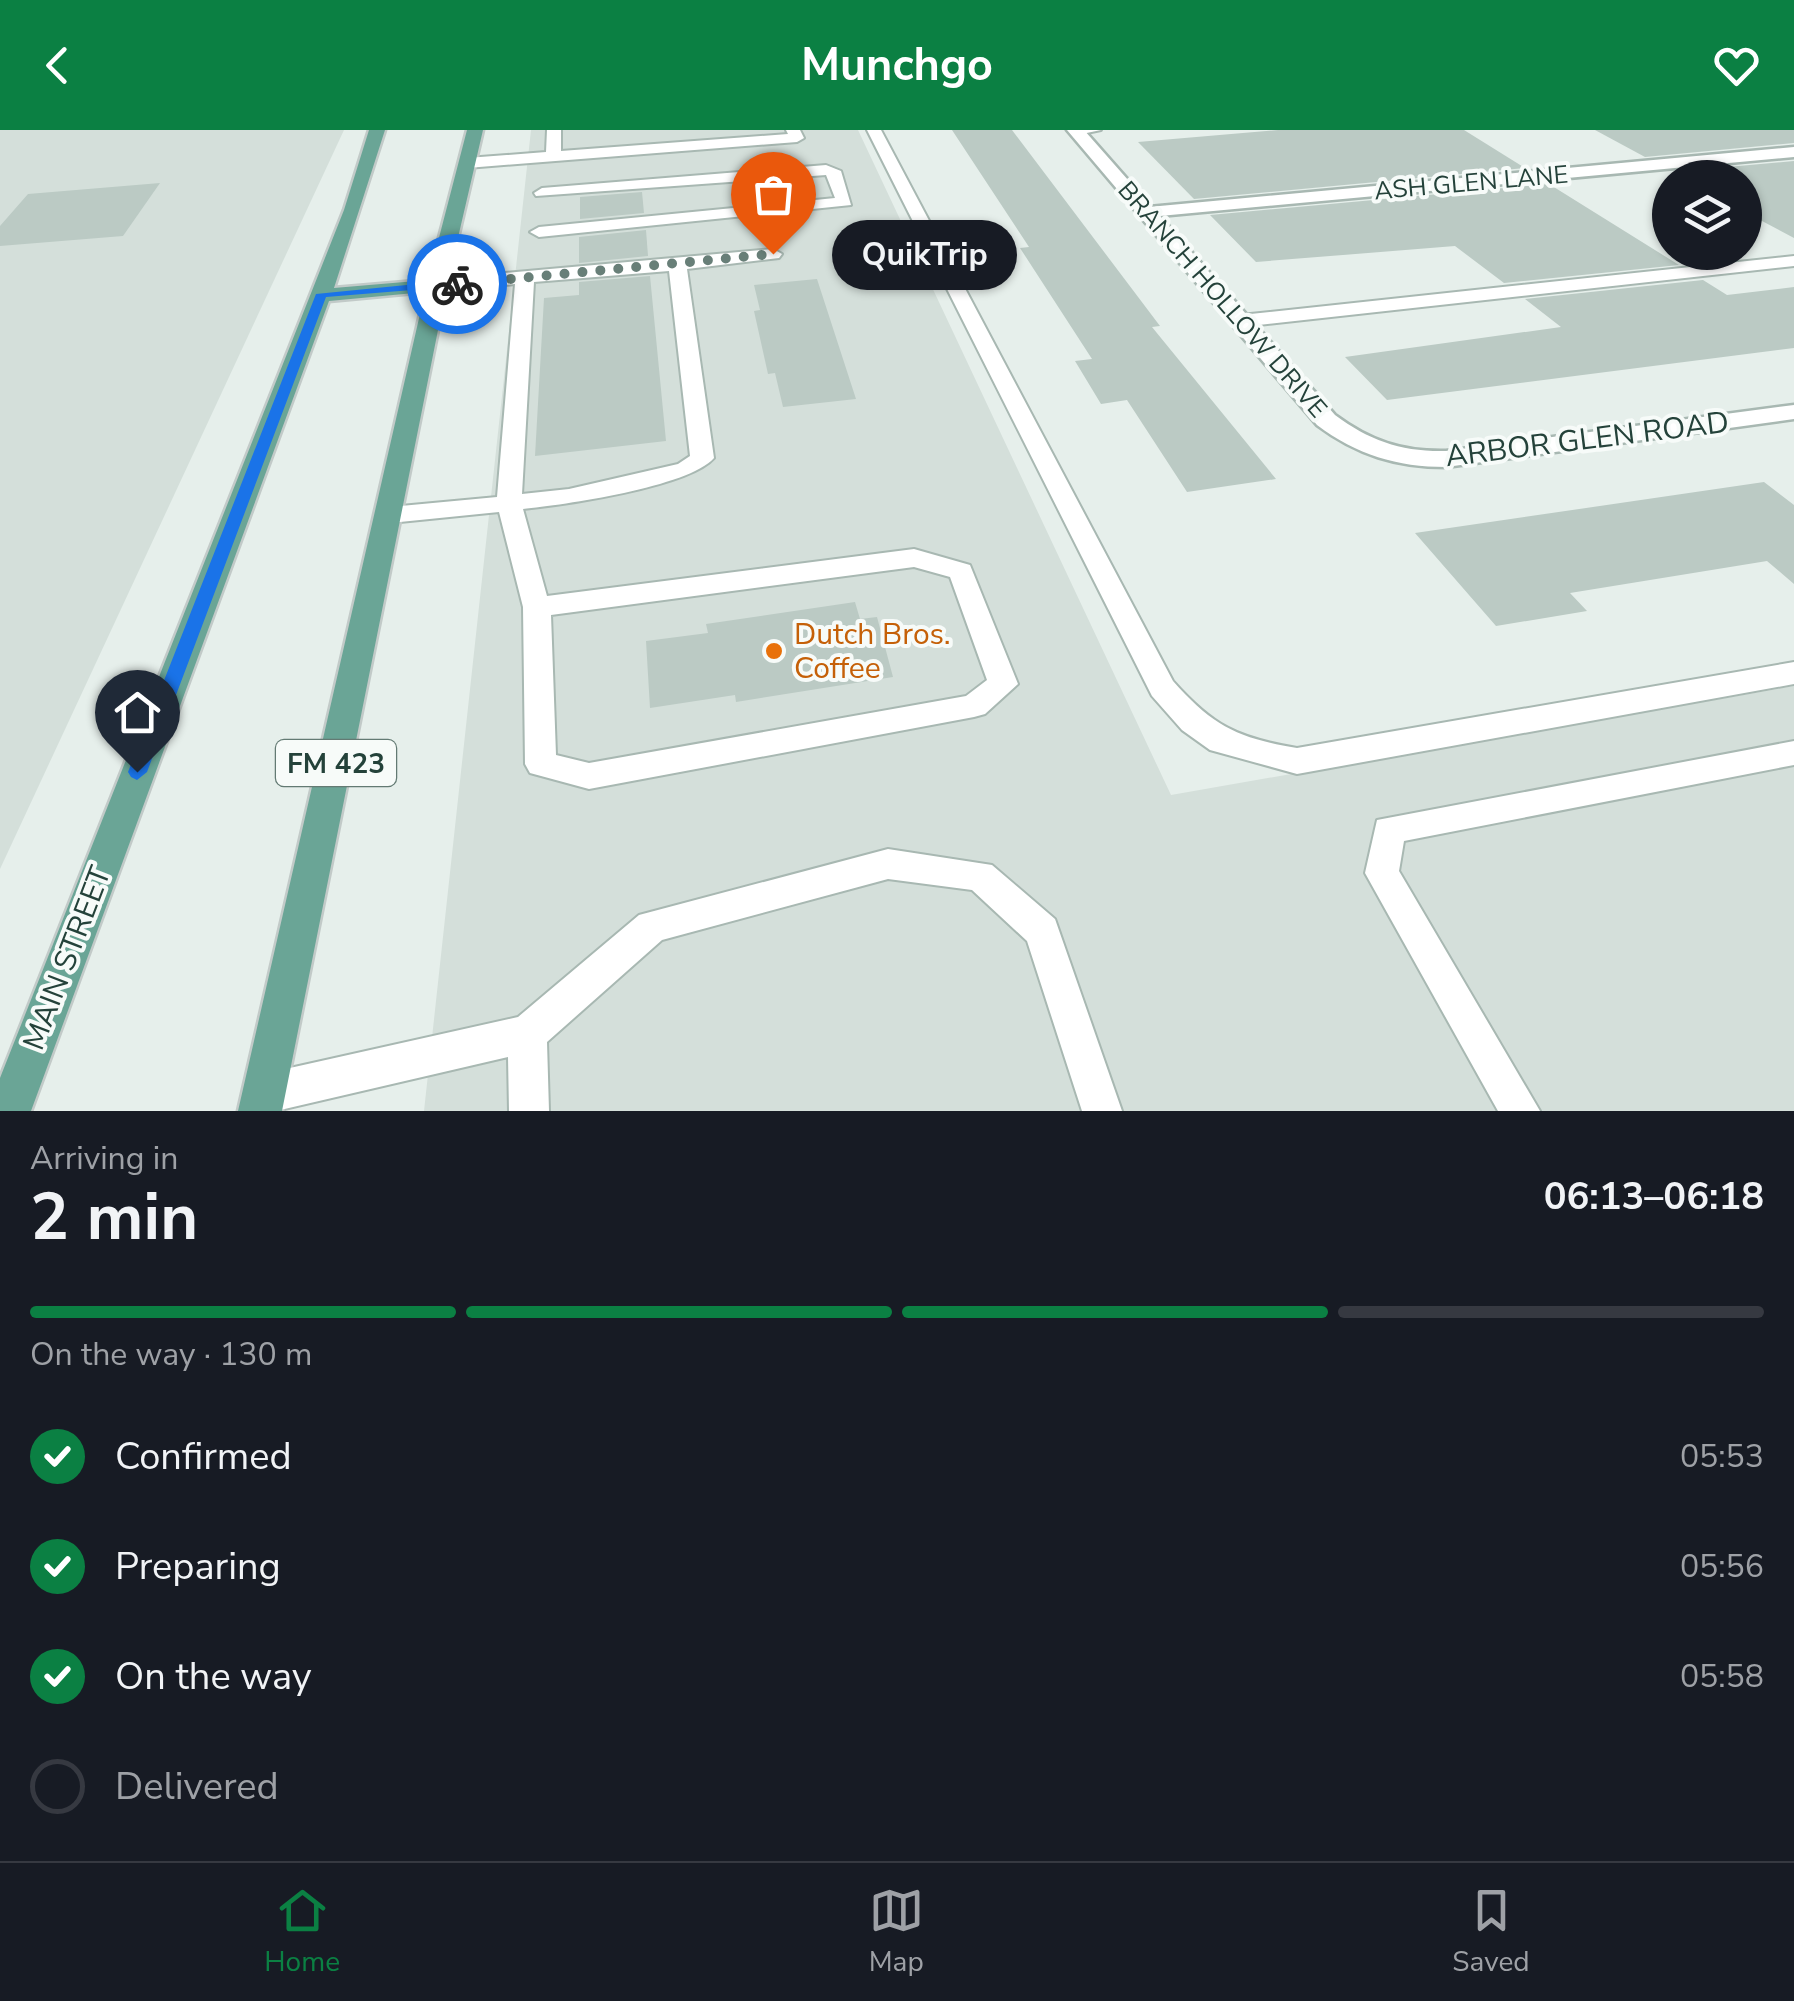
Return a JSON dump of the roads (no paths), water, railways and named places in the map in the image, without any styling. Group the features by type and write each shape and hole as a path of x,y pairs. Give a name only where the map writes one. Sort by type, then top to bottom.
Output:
{"main road":[{"name":"MAIN STREET","path":"9,1111 322,294 377,130"},
{"name":"FM 423","path":"262,1103 436,285 475,130"},
{"path":"322,294 436,285"}],"street":[{"name":"BRANCH HOLLOW DRIVE","path":"1076,131 1326,420 1350,439 1380,454"},
{"name":"ASH GLEN LANE","path":"1149,212 1794,152"},
{"name":"ARBOR GLEN ROAD","path":"1380,454 1446,459 1794,412"}],"lane":[{"path":"538,606 914,558 961,571 1003,684 974,706 589,776 541,764 538,606 508,504 542,193 554,130"},
{"path":"467,163 796,138 793,130"},
{"path":"874,130 1162,688 1193,725 1232,750 1297,761 1794,673"},
{"path":"1076,131 1094,130"},
{"path":"436,285 535,260 845,202 833,171 826,170 542,193"},
{"path":"535,260 677,265 773,254"},
{"path":"1241,321 1794,261"},
{"path":"390,515 569,497 686,468 702,458 677,265"},
{"path":"1520,1111 1382,873 1389,830 1794,752"},
{"path":"262,1103 527,1034 652,927 888,864 980,876 1042,932 1102,1111"},
{"path":"527,1034 529,1111"}],"place":[{"name":"QuikTrip","path":"773,254"},
{"name":"Dutch Bros. Coffee","path":"774,651"}]}
